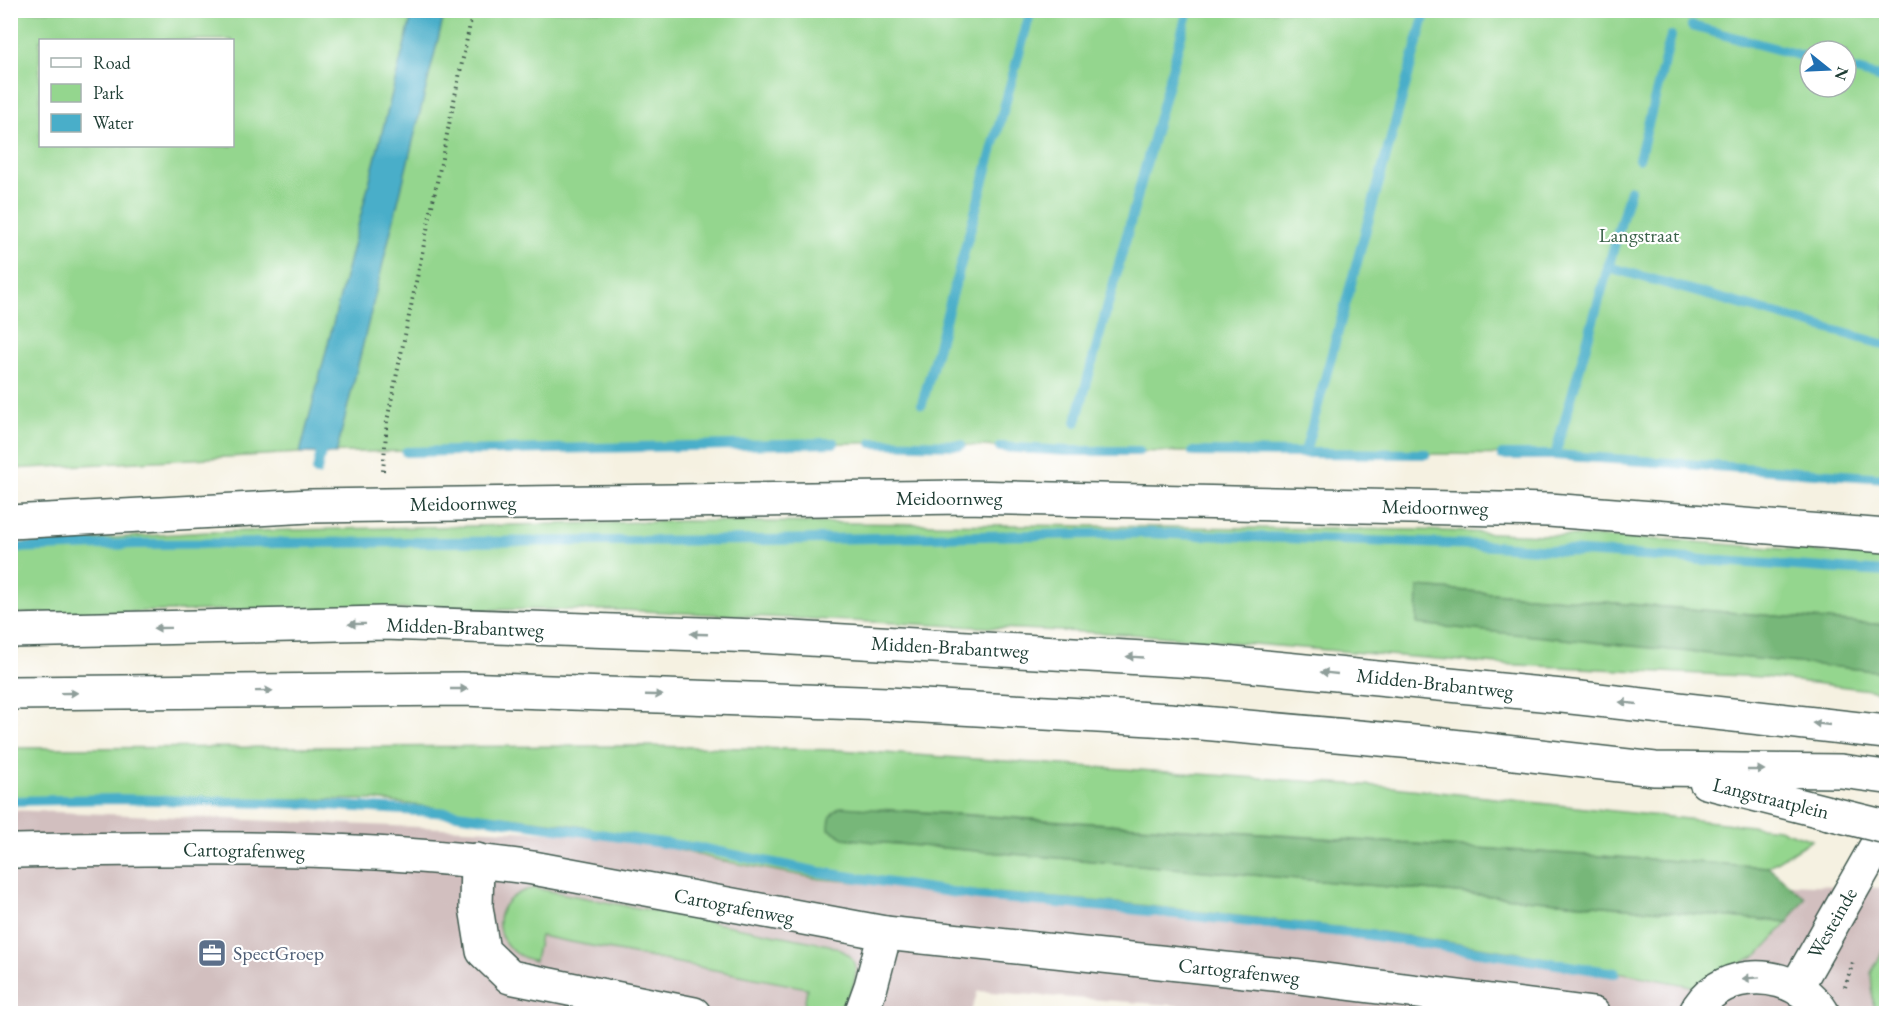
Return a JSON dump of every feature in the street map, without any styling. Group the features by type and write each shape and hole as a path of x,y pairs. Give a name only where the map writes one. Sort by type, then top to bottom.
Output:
{"main road":[{"name":"Meidoornweg","path":"10,522 216,509 380,504 964,497 1549,510 1887,536"},
{"name":"Midden-Brabantweg","path":"10,631 384,624 769,637 1213,662 1562,696 1883,731"},
{"path":"10,693 462,689 888,704 1169,720 1425,743 1655,769 1855,772 1887,777"},
{"name":"Langstraatplein","path":"1655,769 1887,828"},
{"name":"Westeinde","path":"1797,986 1887,828"},
{"name":"Cartografenweg","path":"10,851 168,849 395,852 477,860 533,868 885,933 1292,976 1593,1014"},
{"path":"477,860 476,907 483,951 510,977 694,1014"},
{"path":"861,1014 885,933"},
{"path":"1695,1014 1717,989 1742,978 1770,977 1797,986 1821,1008 1823,1014"}],"path":[{"path":"380,504 387,421 473,10"}],"shaded area":[{"path":"11,810 1886,888 1886,1013 1294,1014 978,991 970,1014 11,1014"}],"green space":[{"name":"Langstraat","path":"10,11 1886,11 1886,478 1555,455 1068,451 912,442 300,453 11,469"},
{"path":"686,521 1420,530 1670,540 1886,557 1886,625 1419,587 1417,623 1886,672 1886,692 1764,677 1498,664 1144,635 621,610 282,609 11,614 11,544 207,532"},
{"path":"1418,587 1886,625 1886,672 1417,624"},
{"path":"641,746 839,750 1393,787 1779,829 1812,840 1768,867 881,809 875,842 1788,922 1759,954 1734,967 1707,989 1519,953 1381,932 1130,904 820,879 723,861 581,826 375,800 111,797 11,799 10,748"},
{"path":"841,807 1768,867 1805,898 1788,922 875,842 844,838 829,829 831,816"},
{"path":"534,888 829,945 850,956 854,963 855,979 849,996 838,1008 828,1013 810,1014 803,1013 807,988 540,936 535,961 520,955 509,947 502,936 499,924 501,913 507,902 518,894"},
{"path":"1886,945 1886,1013 1874,1013 1871,973"}],"water":[{"path":"413,11 445,11 336,454 300,453"}],"waterway":[{"path":"922,404 1031,10"},
{"path":"1076,422 1188,10"},
{"path":"1305,452 1426,10"},
{"path":"1692,26 1798,55"},
{"path":"1639,159 1671,36"},
{"path":"1858,71 1886,79"},
{"path":"1557,448 1630,190"},
{"path":"1608,267 1886,345"},
{"path":"317,471 323,442"},
{"path":"406,452 834,443"},
{"path":"872,443 961,445"},
{"path":"1000,447 1068,451 1139,451"},
{"path":"1193,452 1426,454"},
{"path":"1502,455 1555,455 1886,478"},
{"path":"10,548 136,544 768,540 1147,533 1477,545 1886,572"},
{"path":"10,801 118,799 312,804 450,813 705,849 819,872 977,896 1129,909 1369,935 1615,973"}],"place":[{"name":"SpectGroep","path":"212,953"}]}
